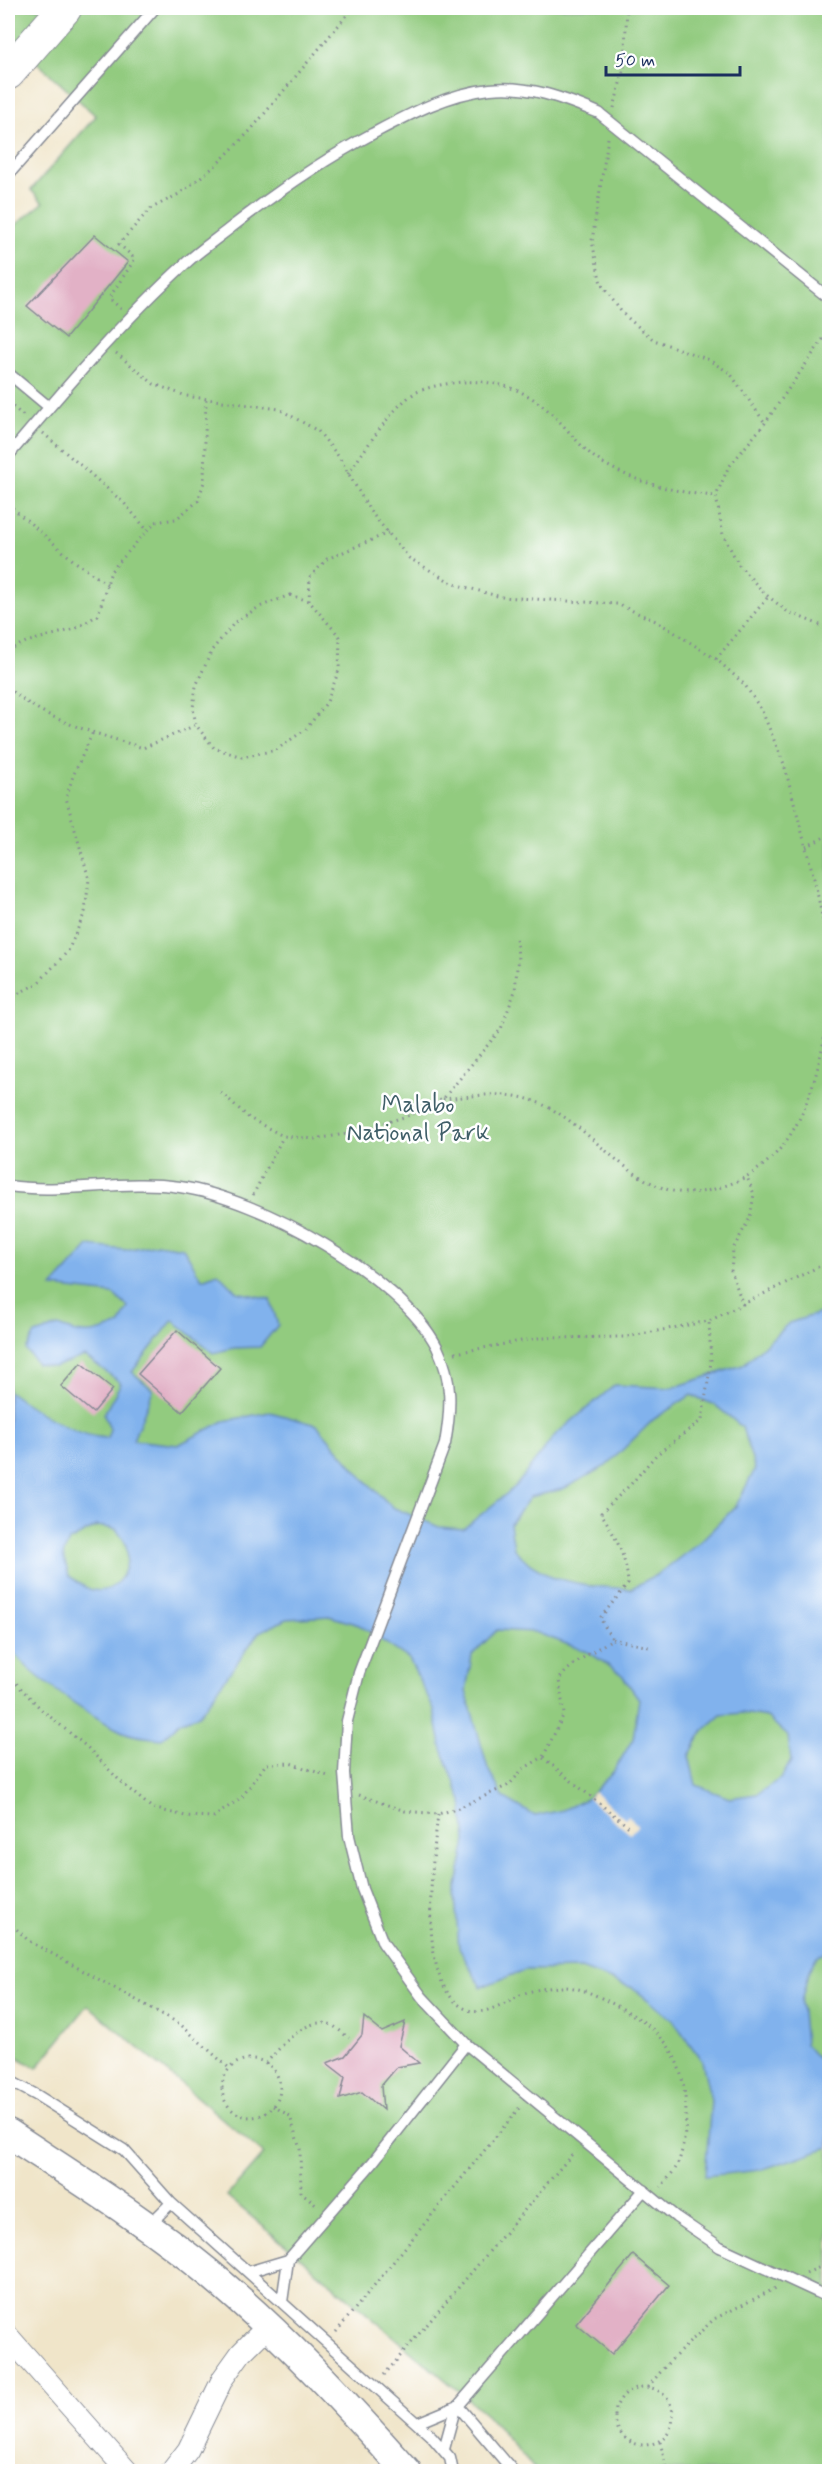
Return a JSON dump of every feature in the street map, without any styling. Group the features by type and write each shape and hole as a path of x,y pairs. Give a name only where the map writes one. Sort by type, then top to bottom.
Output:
{"main road":[{"path":"8,40 36,8"},
{"path":"8,73 65,8"}],"street":[{"path":"8,2133 147,2227 210,2274 275,2314 335,2391 407,2472"},
{"path":"171,2472 188,2450 223,2378 275,2314"},
{"path":"8,2336 129,2472"}],"lane":[{"path":"8,175 155,8"},
{"path":"8,456 106,345 187,262 275,193 341,150 406,116 449,97 491,89 529,89 562,98 599,113 830,299"},
{"path":"8,373 49,407"},
{"path":"8,1186 32,1190 146,1184 217,1195 294,1228 349,1261 390,1293 418,1320 437,1347 448,1377 451,1407 445,1444 359,1673 347,1721 344,1773 349,1836 362,1889 383,1942 422,1997 466,2044 676,2217 720,2247 830,2298"},
{"path":"275,2314 288,2260 373,2162 466,2044"},
{"path":"8,2080 38,2096 124,2150 171,2203 248,2272 275,2314 327,2342 444,2449 450,2458 453,2472"},
{"path":"444,2449 457,2407 644,2190"},
{"path":"147,2227 171,2203"},
{"path":"248,2272 288,2260"},
{"path":"417,2423 457,2407"},
{"path":"457,2407 514,2472"}],"path":[{"path":"131,318 108,298 135,258 119,244 150,209 179,194 215,166 250,131 353,8"},
{"path":"627,8 624,67 611,122 592,241 601,284 623,314 654,340 707,359 730,373 765,423"},
{"path":"830,329 765,423 728,468 716,496 723,535 739,565 768,597 788,612 830,629"},
{"path":"106,345 154,384 186,396 279,409 318,431 370,511 409,558 454,584 501,597 617,604 658,622 716,660 745,685 762,711 784,764 806,847 830,955"},
{"path":"348,474 393,413 414,394 446,384 484,381 520,390 556,417 580,445 603,463 647,482 687,494 716,496"},
{"path":"8,650 26,642 75,629 98,615 111,571 154,522 176,519 198,501 204,482 206,399"},
{"path":"8,403 124,503 147,530"},
{"path":"8,504 74,561 107,584"},
{"path":"309,601 310,577 327,559 388,533"},
{"path":"290,595 309,601 340,637 339,670 327,702 306,729 276,750 242,757 214,748 196,725 193,708 196,686 212,650 235,622 259,607 290,595"},
{"path":"716,660 768,597"},
{"path":"8,688 23,701 68,724 143,748 196,725"},
{"path":"8,999 38,983 68,951 86,912 89,879 66,798 93,732"},
{"path":"806,847 830,834"},
{"path":"443,1099 501,1029 515,991 518,956 516,937"},
{"path":"221,1092 249,1118 283,1136 314,1139 353,1133 410,1115 443,1099 496,1095 524,1098 558,1112 646,1180 674,1193 706,1192 733,1184 762,1169 784,1145 804,1110 818,1071 830,1008"},
{"path":"247,1208 283,1136"},
{"path":"743,1305 731,1271 733,1249 750,1218 754,1194 747,1177"},
{"path":"440,1356 538,1338 626,1337 709,1321 830,1261"},
{"path":"649,1647 612,1639 600,1618 628,1584 627,1568 613,1532 601,1513 632,1484 656,1455 702,1420 711,1362 709,1321"},
{"path":"8,1675 42,1710 87,1747 124,1785 152,1808 185,1816 214,1817 242,1797 266,1764 290,1763 328,1774 346,1790 405,1811 438,1814 456,1809 509,1785 523,1769 543,1757 564,1714 559,1680 568,1667 583,1660 612,1639"},
{"path":"543,1757 630,1828"},
{"path":"438,1814 431,1881 433,1952 444,1988 465,2008 487,2011 528,1992 565,1987 597,1996 638,2016 668,2046 680,2073 686,2119 679,2162 653,2198"},
{"path":"8,1921 29,1941 180,2024 230,2069"},
{"path":"266,2063 288,2039 311,2024 330,2024 349,2038"},
{"path":"247,2060 266,2063 278,2078 278,2098 273,2106 267,2112 250,2117 233,2111 228,2106 222,2091 222,2083 230,2069 247,2060"},
{"path":"327,2342 529,2096"},
{"path":"273,2106 290,2116 300,2148 301,2192 328,2213"},
{"path":"375,2385 584,2141"},
{"path":"648,2387 668,2363 714,2319 830,2263"},
{"path":"648,2387 664,2394 672,2409 672,2425 667,2434 650,2445 631,2442 623,2436 615,2420 618,2403 624,2396 631,2390 648,2387"},
{"path":"659,2441 666,2466 673,2472"}],"green space":[{"name":"Malabo National Park","path":"8,8 829,8 829,2471 536,2471 487,2415 227,2196 264,2154 88,2005 37,2068 8,2052 8,231 43,203 31,190 96,116 8,36"}],"water":[{"path":"158,1244 183,1248 202,1279 218,1273 237,1292 270,1299 278,1325 260,1347 234,1348 213,1353 173,1320 132,1372 153,1390 133,1440 178,1445 224,1421 270,1412 317,1425 362,1477 392,1507 439,1527 463,1529 516,1486 555,1435 615,1385 672,1388 743,1365 789,1323 829,1310 830,1646 820,1672 830,1716 830,1951 817,1956 809,1970 801,2002 805,2044 829,2072 829,2147 760,2170 705,2176 711,2101 702,2061 673,2020 633,1988 581,1969 525,1970 481,1987 459,1948 455,1896 466,1841 462,1801 442,1749 434,1710 409,1659 359,1625 329,1616 287,1619 259,1632 199,1715 181,1721 162,1739 130,1735 109,1725 57,1691 24,1664 13,1651 7,1630 10,1585 8,1567 8,1391 68,1428 107,1438 110,1429 104,1414 121,1383 85,1356 54,1367 37,1364 26,1350 35,1334 58,1326 75,1332 89,1333 120,1324 128,1307 113,1294 52,1287 89,1246 125,1250","holes":["691,1395 715,1405 742,1427 755,1469 736,1506 699,1543 658,1574 630,1589 589,1586 551,1577 530,1564 514,1549 510,1524 530,1497 563,1489 606,1466 654,1419","97,1526 116,1529 125,1543 127,1553 127,1562 121,1578 110,1588 93,1590 69,1576 63,1555 69,1541","497,1630 535,1632 590,1653 622,1675 639,1699 633,1739 614,1771 588,1798 563,1810 535,1816 503,1797 488,1769 466,1691 472,1655","742,1713 767,1717 788,1736 791,1761 781,1778 757,1794 729,1798 696,1785 689,1756 703,1731 721,1715"]}],"pier":[{"path":"594,1792 625,1819 628,1816 638,1825 630,1834 588,1798"}],"building":[{"path":"95,235 128,262 66,338 27,306"},
{"path":"177,1330 220,1368 182,1412 138,1374"},
{"path":"81,1363 113,1389 93,1413 61,1386"},
{"path":"364,2017 382,2032 405,2022 399,2046 419,2063 397,2067 381,2086 383,2110 362,2092 340,2099 345,2077 327,2063 345,2056 362,2035"},
{"path":"633,2255 669,2285 612,2354 576,2324"}]}
